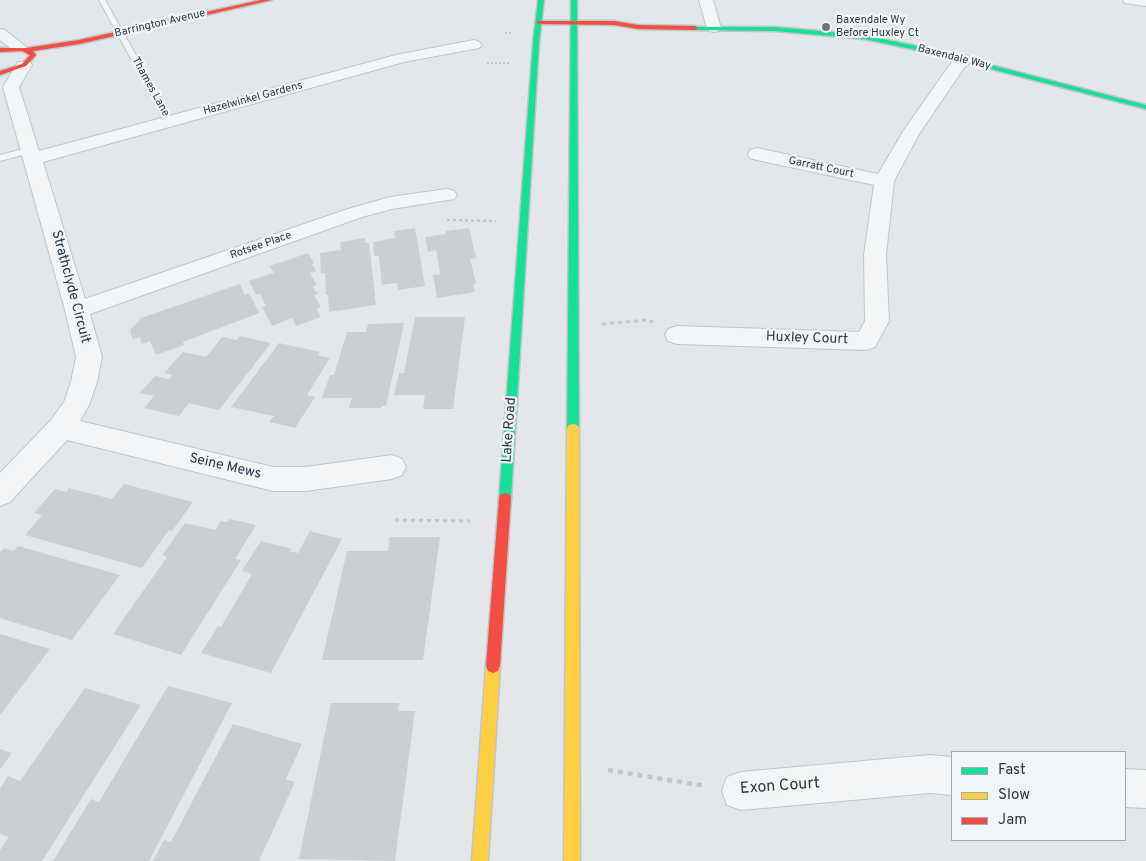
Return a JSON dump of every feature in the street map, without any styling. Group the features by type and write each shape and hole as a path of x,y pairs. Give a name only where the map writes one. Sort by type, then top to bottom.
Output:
{"main road":[{"name":"Barrington Avenue","path":"0,50 24,56 269,0"},
{"name":"Lake Road","path":"480,861 541,0"},
{"path":"572,861 574,0"},
{"name":"Baxendale Way","path":"538,27 573,27 614,23 638,27 802,30 864,37 1146,107"}],"street":[{"path":"706,0 714,28"},
{"path":"1130,0 1146,2"},
{"path":"0,34 24,56"},
{"name":"Hazelwinkel Gardens","path":"32,154 169,122 402,58 474,45"},
{"name":"Strathclyde Circuit","path":"0,493 61,428 76,405 84,382 89,356 32,154 4,81 24,56"},
{"name":"Huxley Court","path":"677,335 866,341 877,322 875,255 884,181 910,134 962,60"},
{"name":"Garratt Court","path":"757,154 884,181"},
{"name":"Rotsee Place","path":"77,310 355,213 390,203 447,195"},
{"name":"Seine Mews","path":"61,428 274,479 306,479 392,467"},
{"name":"Exon Court","path":"741,791 930,774 951,776"},
{"path":"1126,788 1146,789"}],"lane":[{"name":"Thames Lane","path":"102,0 169,122"},
{"path":"0,158 32,154"}],"path":[{"path":"484,63 513,63"},
{"path":"447,220 498,221"},
{"path":"594,325 648,320 677,335"},
{"path":"395,520 474,522"},
{"name":"Exon Court","path":"608,770 741,791"}],"building":[{"path":"415,228 425,286 398,290 397,283 382,285 379,256 374,256 373,242 395,238 394,231"},
{"path":"469,228 476,258 470,259 476,283 473,284 475,292 437,298 433,275 440,274 436,250 428,252 425,237 446,234 446,231"},
{"path":"365,238 365,243 369,243 376,305 329,312 325,273 321,273 320,253 341,250 340,242"},
{"path":"308,253 316,271 310,273 317,285 313,287 318,294 314,295 321,307 316,309 321,317 296,326 292,318 272,326 262,307 266,306 260,294 256,295 249,281 274,273 270,266"},
{"path":"240,284 245,295 249,293 259,313 183,342 184,345 156,355 150,341 142,344 140,337 133,340 130,330 141,318"},
{"path":"415,317 465,317 453,409 423,409 425,395 394,395 399,373 404,373"},
{"path":"404,323 386,406 381,408 349,408 352,398 322,398 330,375 334,375 347,332 366,332 368,324"},
{"path":"240,336 271,343 219,410 189,403 179,416 144,408 154,396 140,393 155,376 169,379 172,375 164,373 183,352 206,357 222,337 237,340"},
{"path":"279,343 320,352 318,355 330,358 307,395 315,397 295,428 269,422 274,416 231,407"},
{"path":"124,484 193,502 172,531 169,530 142,568 25,535 42,515 34,513 55,489 66,492 69,488 112,499"},
{"path":"230,519 256,525 235,559 241,560 181,655 113,634 167,557 162,555 185,523 215,530 221,521 227,522"},
{"path":"310,531 342,539 271,673 201,653 218,626 221,627 252,574 242,571 261,541 292,549 290,551 298,553"},
{"path":"390,537 440,537 423,660 322,660 347,551 388,551"},
{"path":"18,546 120,575 72,640 0,618 0,552 4,548 14,551"},
{"path":"0,634 50,649 0,715"},
{"path":"168,686 232,703 149,861 53,861 91,799 99,802"},
{"path":"85,688 141,705 42,861 0,861 0,850 9,837 0,834 0,788 8,776 20,781"},
{"path":"331,703 399,703 398,711 415,711 395,861 299,859"},
{"path":"233,724 302,744 286,779 295,782 259,861 153,861 164,840 171,842"},
{"path":"0,749 12,753 0,769"}],"traffic: fast":[{"path":"505,498 536,43 541,0"},
{"path":"573,428 574,0"},
{"path":"695,28 775,29 864,37 921,49 1146,107"}],"traffic: slow":[{"path":"572,861 573,428"},
{"path":"480,861 493,666"}],"traffic: jam":[{"path":"26,50 79,42 269,0"},
{"path":"539,22 614,23 638,27 695,28"},
{"path":"0,50 23,49 31,52 33,55 24,65 0,73"},
{"path":"493,666 505,498"}],"place":[{"name":"Baxendale Wy Before Huxley Ct","path":"826,27"}]}
